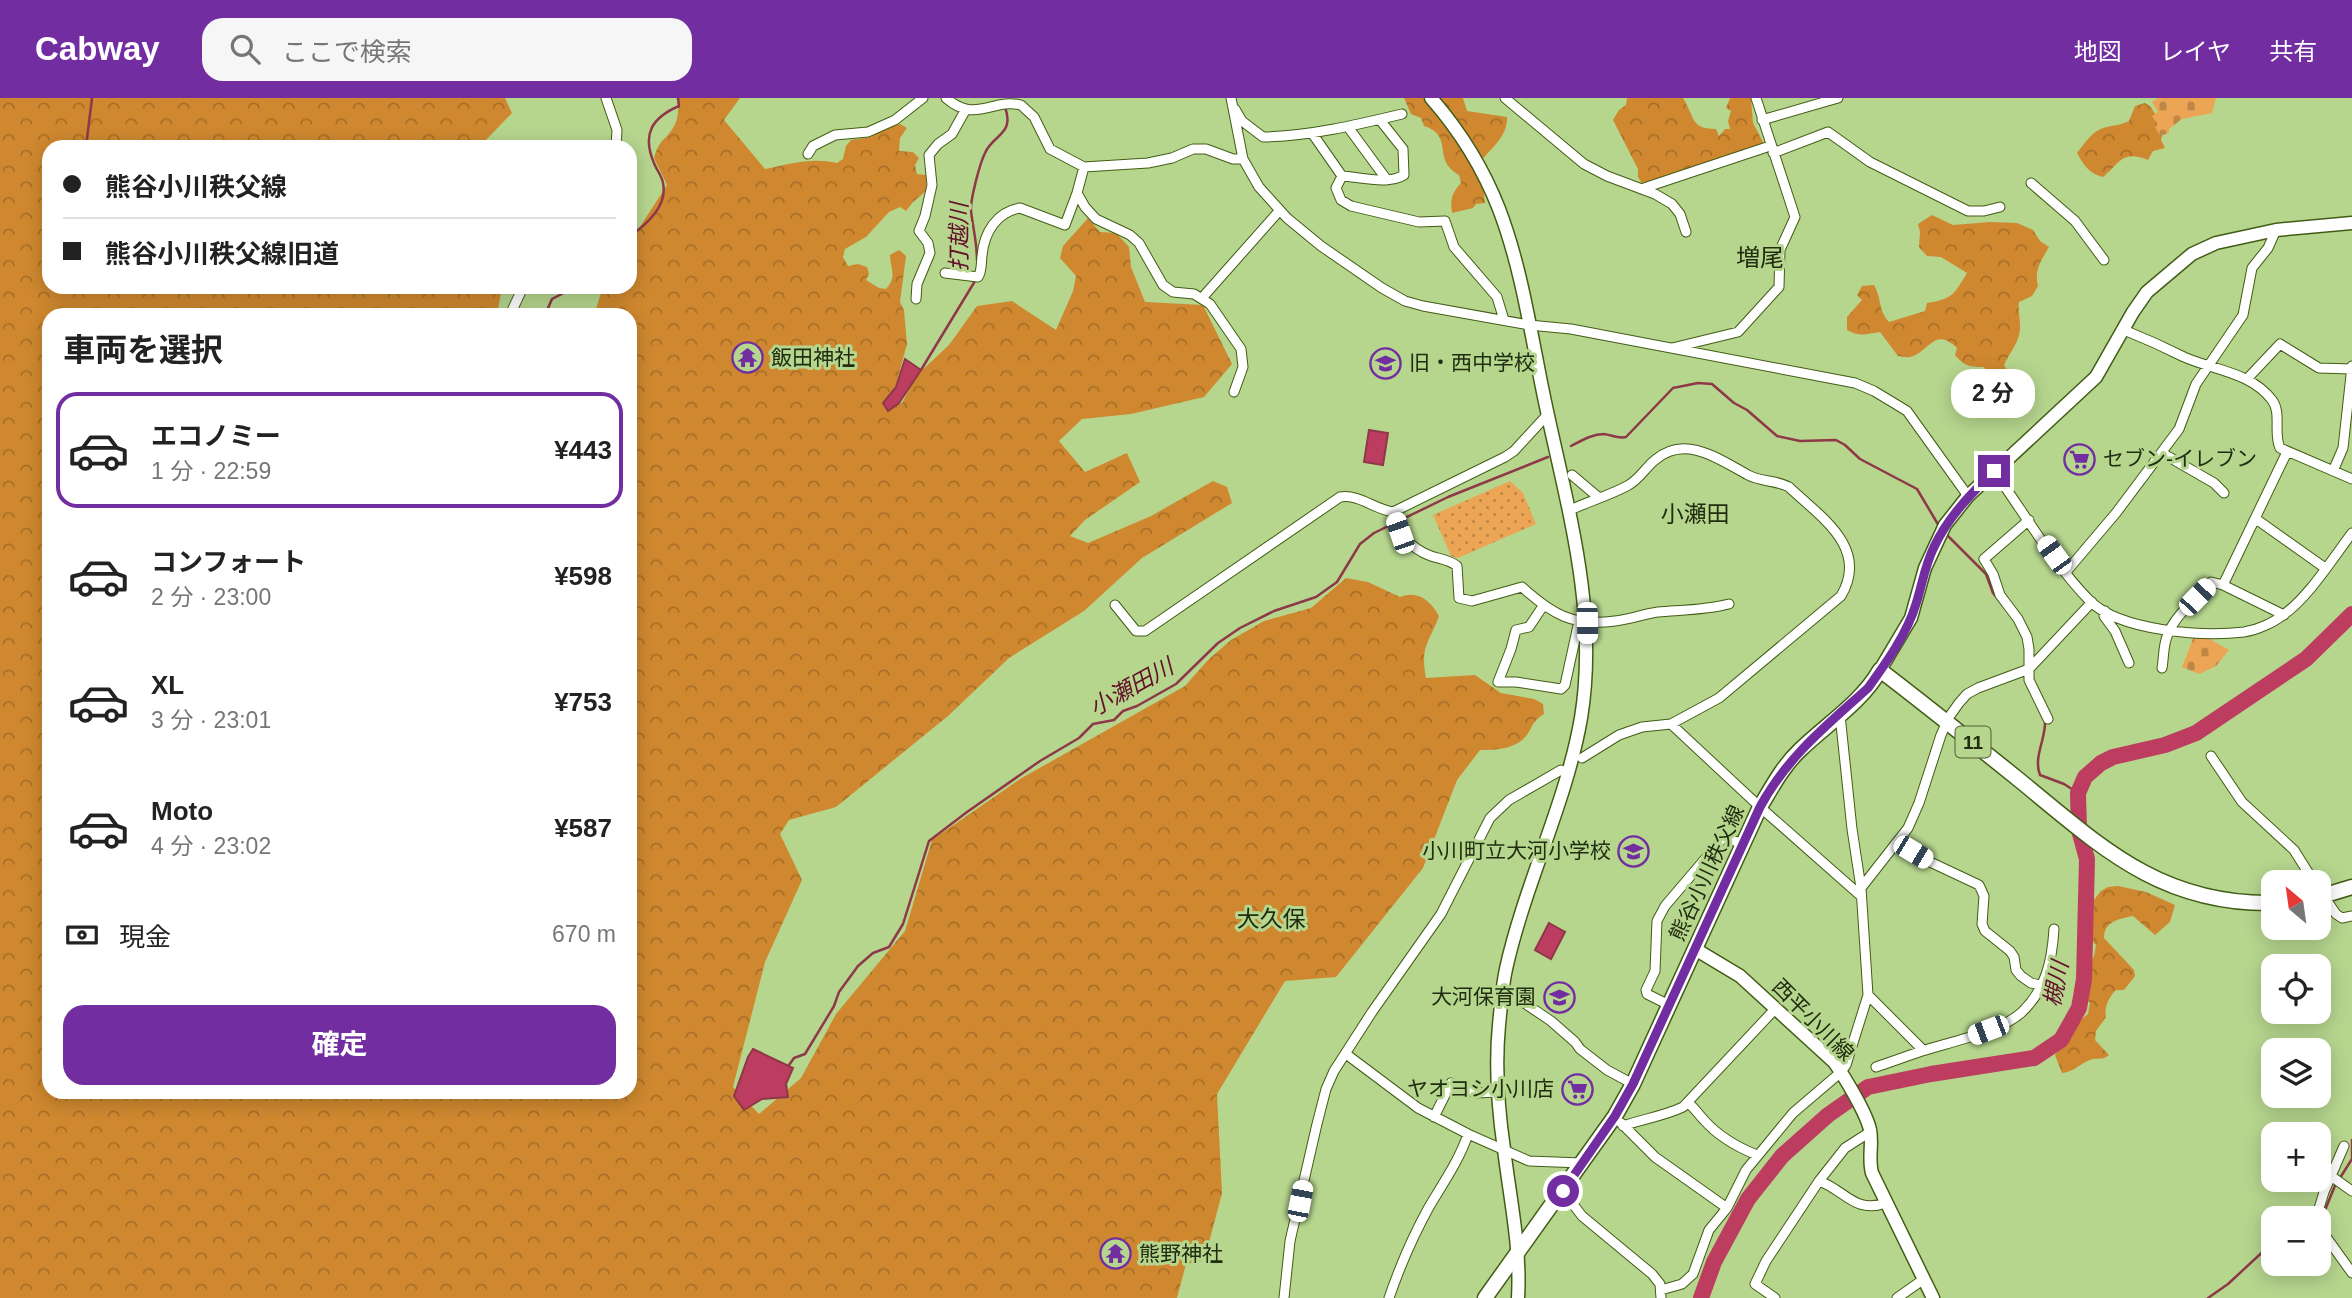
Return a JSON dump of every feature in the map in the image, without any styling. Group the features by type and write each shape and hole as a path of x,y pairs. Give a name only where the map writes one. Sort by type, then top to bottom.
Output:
{"main road":[{"name":"熊谷小川秩父線","path":"1486,1298 1582,1163 1619,1121 1695,948 1776,778 1792,759 1868,688 1880,670"},
{"name":"11","path":"1880,670 2121,860 2162,883 2202,896 2261,903"},
{"path":"2331,892 2352,887"}],"street":[{"path":"606,98 617,130 616,140"},
{"path":"808,154 813,146 835,135 867,132 895,120 923,98"},
{"path":"946,98 966,109 977,110 1016,103 1021,105 1034,117 1043,140 1050,149 1084,167 1148,163 1172,158 1194,149 1206,149 1233,159 1243,159"},
{"path":"1431,98 1466,143 1499,208 1514,254 1567,511 1579,555 1587,668 1576,744 1568,777 1517,926 1505,971 1497,1047 1504,1150 1519,1252 1518,1298"},
{"path":"1505,98 1584,164 1672,204 1680,214 1686,232"},
{"path":"1672,349 1675,346 1738,332 1779,287 1780,250 1795,217 1756,98"},
{"path":"1762,120 1814,102 1838,98"},
{"path":"1231,102 1242,121 1263,137 1312,133 1402,114"},
{"path":"1231,102 1243,159 1259,187 1280,210 1321,246 1405,301 1529,325 1571,329 1856,383 1906,411 1968,496"},
{"path":"916,299 917,284 930,253 928,243 919,231 932,186 929,156 938,144 952,134 966,109"},
{"path":"1342,176 1387,180 1404,175 1403,149 1380,120"},
{"path":"1348,127 1387,180"},
{"path":"1640,190 1828,132 1870,162 1968,211 2000,207"},
{"path":"1312,133 1342,176"},
{"path":"945,273 978,277 981,274 985,243 999,216 1020,208 1065,225 1084,167"},
{"path":"1342,176 1336,193 1351,206 1419,222 1445,221 1454,247 1497,297 1504,320"},
{"path":"2031,183 2075,221 2104,260"},
{"path":"1077,193 1096,219 1130,235 1139,243 1163,285 1172,292 1194,294 1210,304 1241,349 1243,367 1234,392"},
{"path":"1202,298 1280,210"},
{"path":"1880,670 1911,618 1933,548 1945,525 1968,496 2091,382 2147,292 2192,254 2216,243 2276,230 2352,223"},
{"path":"2066,572 2116,513 2179,429 2196,384 2243,315 2252,268 2268,248 2276,230"},
{"path":"2124,330 2248,379 2272,400 2276,408 2276,440 2280,447 2352,479"},
{"path":"2248,379 2280,344 2319,368 2352,368 2343,448 2333,471"},
{"path":"1115,605 1136,631 1145,631 1340,497 1351,495 1393,512 1505,457 1514,451 1548,414"},
{"path":"1567,511 1628,485 1666,453 1679,448 1692,450 1732,464 1750,476 1781,482 1812,506 1843,542 1850,573 1842,596 1719,698 1671,724 1642,727 1619,734 1582,758"},
{"path":"2223,585 2287,452"},
{"path":"2162,453 2214,483 2224,493"},
{"path":"1994,471 2066,572 2092,602 2105,611 2144,628 2244,632 2257,629 2284,615 2297,603 2352,533"},
{"path":"1573,475 1598,497"},
{"path":"1393,512 1400,533 1412,547 1453,562 1457,566 1459,598 1472,601 1522,587 1557,615 1583,622 1615,622 1657,612 1729,604"},
{"path":"2256,519 2325,568"},
{"path":"2029,520 1984,559 1993,574 2000,595 2018,619 2027,638 2029,680 2048,719"},
{"path":"2162,668 2166,637 2183,611 2211,582 2223,585 2284,615"},
{"path":"1861,892 1908,828 1947,721 1967,694 2029,669 2092,602"},
{"path":"1543,606 1529,627 1516,630 1498,682 1561,689 1565,685 1583,622"},
{"path":"2105,611 2104,616 2115,631 2129,663"},
{"path":"1563,1191 1582,1216 1652,1274 1661,1294 1689,1281 1709,1230 1727,1208 1746,1170 1757,1155 1793,1113 1842,1075 1868,995 1861,892 1840,715"},
{"path":"1671,724 1760,807 1861,892"},
{"path":"2211,756 2242,802 2294,850 2306,870"},
{"path":"1284,1298 1290,1241 1326,1089 1334,1071 1441,914 1490,818 1509,800 1561,770"},
{"path":"1669,1005 1647,994 1646,990 1655,971 1657,921 1665,906 1722,839 1743,844"},
{"path":"1898,843 1928,861 1979,885 1984,896 1982,924 1985,931 2010,951 2016,970 2021,976 2040,985"},
{"path":"2331,908 2342,918 2352,916"},
{"path":"1876,1067 1923,1050 1965,1039 2010,1021 2030,1002 2052,960 2054,929"},
{"name":"西平小川線","path":"1695,948 1730,968 1834,1062 1870,1129 1869,1163 1933,1298"},
{"path":"1502,998 1511,995 1551,1021 1607,1070 1633,1084"},
{"path":"1868,995 1923,1050"},
{"path":"1619,1121 1668,1114 1688,1103 1776,1008"},
{"path":"1346,1054 1418,1108 1468,1134 1529,1161 1571,1160 1582,1163"},
{"path":"1434,1117 1451,1083 1476,1093 1498,1092"},
{"path":"1688,1103 1728,1141 1757,1155"},
{"path":"1619,1121 1655,1157 1727,1208"},
{"path":"1775,1298 1755,1283 1766,1261 1819,1181 1845,1148 1870,1129"},
{"path":"1389,1298 1401,1262 1440,1187 1462,1154 1468,1134"},
{"path":"2344,1146 2331,1176 2352,1191"},
{"path":"1819,1181 1859,1205 1874,1207 1886,1203"},
{"path":"2331,1244 2352,1273"},
{"path":"1897,1298 1924,1279"}],"green space":[{"path":"0,98 505,98 512,113 486,140 42,140 42,294 501,294 498,308 42,308 42,1099 637,1099 637,308 596,308 601,294 637,294 637,231 667,185 654,158 660,143 675,125 679,98 740,98 724,120 765,169 809,161 837,163 843,159 846,146 851,140 871,137 900,124 907,128 900,138 899,151 913,152 919,158 915,165 917,174 926,175 926,191 906,211 900,207 889,212 866,237 845,249 843,257 848,266 858,264 867,267 869,274 866,280 886,289 892,277 890,255 899,250 906,256 900,302 904,310 907,344 896,385 888,396 891,406 902,403 917,375 949,345 977,306 1012,301 1056,330 1073,291 1076,276 1060,258 1063,246 1088,218 1100,232 1116,233 1129,247 1131,267 1145,302 1203,305 1232,364 1204,397 1131,414 1082,419 1059,441 1085,472 1127,453 1140,482 1085,520 1070,536 1088,543 1151,516 1213,481 1227,487 1232,503 1142,558 1084,611 1009,658 948,716 836,807 789,820 780,834 802,880 765,962 733,1087 759,1114 801,1078 836,1014 905,931 932,840 1020,779 1185,686 1208,660 1231,640 1264,621 1311,608 1346,578 1368,582 1400,597 1418,596 1432,606 1439,616 1426,645 1426,678 1475,675 1501,693 1534,699 1543,704 1544,714 1521,741 1502,749 1480,750 1457,780 1423,868 1336,977 1285,981 1217,1094 1222,1193 1206,1254 1201,1261 1186,1264 1177,1298 0,1298"},
{"path":"1404,98 1463,98 1467,111 1507,117 1500,139 1475,170 1483,186 1485,203 1452,213 1452,196 1461,183 1459,175 1446,162 1439,136 1424,126 1421,118 1411,114"},
{"path":"1627,98 1683,98 1694,121 1702,127 1716,129 1719,136 1725,129 1730,129 1728,121 1731,111 1726,108 1730,98 1751,98 1753,123 1763,142 1761,147 1642,184 1638,169 1613,120 1626,105"},
{"path":"2158,98 2216,98 2212,113 2182,119 2169,129 2169,133 2160,136 2155,127 2158,125 2152,116 2158,112 2152,102"},
{"path":"2145,103 2151,107 2164,129 2161,140 2165,148 2153,151 2148,160 2127,157 2103,177 2090,171 2077,153 2086,141 2102,129 2129,121 2135,106"},
{"path":"1932,215 1953,225 2017,223 2033,230 2040,241 2049,247 2038,270 2038,286 2032,296 2019,302 2020,331 2004,365 2008,372 2007,380 1989,374 1984,367 1964,364 1955,355 1957,348 1943,339 1932,342 1917,354 1905,357 1898,356 1880,332 1859,334 1847,330 1847,317 1862,300 1857,295 1862,286 1874,285 1883,313 1889,322 1925,311 1927,303 1942,300 1955,291 1967,273 1941,257 1927,256 1919,247 1918,224"},
{"path":"1510,481 1523,493 1536,524 1458,558 1451,556 1433,515"},
{"path":"2194,636 2206,637 2229,650 2216,666 2199,674 2182,667"},
{"path":"2118,886 2146,892 2175,905 2170,922 2155,935 2133,916 2109,924 2104,938 2134,970 2135,976 2124,990 2116,990 2111,996 2106,1006 2106,1017 2096,1031 2095,1040 2109,1055 2089,1060 2071,1071 2062,1073 2055,1055 2074,1028 2088,1014 2090,1003 2084,997 2096,945 2088,937 2088,907 2101,891"}],"shaded area":[{"path":"905,359 921,370 899,403 888,411 883,403 896,387"},
{"path":"1369,430 1388,433 1383,465 1364,462"},
{"path":"1549,923 1565,932 1551,959 1535,950"},
{"path":"753,1049 793,1068 786,1084 788,1097 762,1099 744,1110 734,1096"}],"waterway":[{"path":"87,140 92,98"},
{"path":"637,231 659,207 664,191 650,153 649,136 656,122 679,106 678,98"},
{"name":"打越川","path":"977,260 972,199 985,153 1005,129 1005,107"},
{"name":"打越川","path":"921,370 975,281"},
{"path":"548,308 552,299 562,294"},
{"name":"小瀬田川","path":"1571,446 1600,434 1626,437 1673,388 1698,383 1712,384 1777,436 1800,441 1836,440 1860,459 1917,489 1939,526"},
{"name":"小瀬田川","path":"789,1065 794,1058 805,1054 834,1006 839,992 858,966 873,953 889,947 903,924 929,841 1040,761 1079,738 1093,724 1114,720 1123,711 1176,684 1218,643 1240,628 1274,611 1316,597 1337,582 1360,544 1374,533 1448,497 1548,457"},
{"name":"小瀬田川","path":"1946,534 1986,574 1993,593 2002,604"},
{"name":"槻川","path":"1701,1298 1714,1262 1748,1199 1782,1156 1828,1115 1868,1087 2034,1058 2061,1040 2079,1008 2084,979 2087,859 2079,830 2078,793 2085,777 2113,757 2165,745 2196,733 2306,659 2352,614"},
{"name":"小瀬田川","path":"2045,721 2038,762 2040,775 2064,784 2078,793"},
{"path":"2340,1178 2352,1159 2352,1140"},
{"path":"2327,1206 2336,1183"},
{"path":"2208,1298 2228,1284 2261,1253"}],"place":[{"name":"飯田神社","path":"748,358"},
{"name":"旧・西中学校","path":"1386,363"},
{"name":"セブン-イレブン","path":"2080,459"},
{"name":"小川町立大河小学校","path":"1634,851"},
{"name":"大河保育園","path":"1559,997"},
{"name":"ヤオヨシ小川店","path":"1577,1089"},
{"name":"熊野神社","path":"1116,1254"}],"district":[{"name":"増尾","path":"1760,258"},
{"name":"小瀬田","path":"1695,514"},
{"name":"大久保","path":"1271,919"}],"route":[{"path":"1563,1191 1615,1116 1633,1084 1760,807 1776,778 1799,751 1840,715 1877,676 1905,631 1916,604 1925,568 1945,525 1968,496 1994,471"}]}
